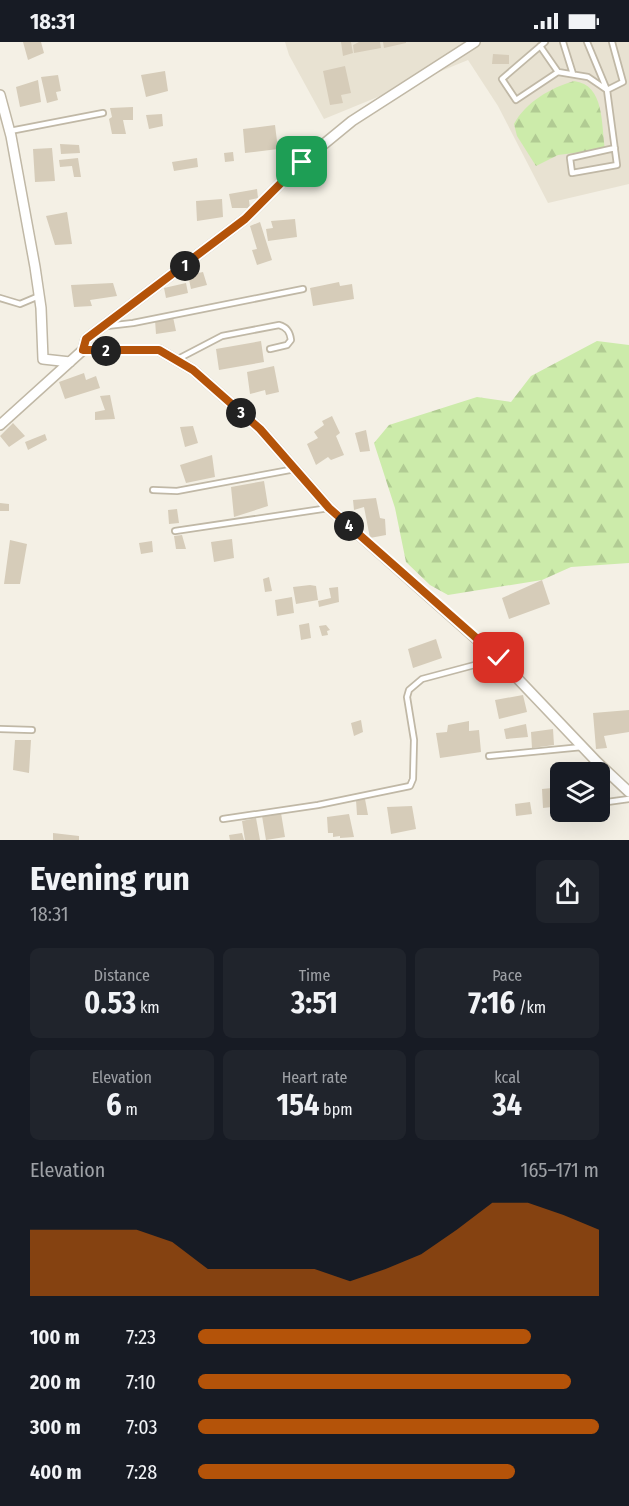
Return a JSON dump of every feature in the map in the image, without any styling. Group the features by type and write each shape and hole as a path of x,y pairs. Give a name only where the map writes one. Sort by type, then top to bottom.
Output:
{"street":[{"path":"0,425 83,350 86,339 245,219 302,162 352,121 475,42"},
{"path":"0,95 10,131 39,296 43,359 70,362"},
{"path":"83,350 159,350 193,370 260,429 329,508 499,658 582,747 629,792"}],"lane":[{"path":"545,42 502,79 516,99 558,72 588,77 607,90"},
{"path":"563,42 573,74"},
{"path":"587,42 607,90 615,148 617,165 572,173 570,158 615,148"},
{"path":"607,90 623,82 612,42"},
{"path":"540,46 558,72"},
{"path":"10,131 103,113"},
{"path":"104,326 133,323 303,289"},
{"path":"0,298 20,304 39,296"},
{"path":"176,360 222,336 279,325 285,327 290,333 291,340 287,345 270,349"},
{"path":"153,490 177,491 295,469"},
{"path":"175,531 329,508"},
{"path":"224,819 318,805 410,786 413,779 414,740 407,697 413,684 499,658"},
{"path":"0,729 32,730"},
{"path":"489,756 582,747"},
{"path":"610,802 629,799"}],"shaded area":[{"path":"285,42 629,42 629,184 548,203 498,106 468,60 324,119 289,55"}],"green space":[{"path":"574,81 584,84 596,98 602,118 605,149 558,155 536,166 517,136 514,124 525,109 540,97"},
{"path":"597,341 629,345 629,563 571,567 542,580 448,595 430,585 406,562 395,508 374,443 389,425 477,397 511,402 531,376"}],"building":[{"path":"23,42 41,42 44,53 28,60"},
{"path":"341,42 351,42 353,53 343,56"},
{"path":"359,42 380,42 381,48 354,53 353,45"},
{"path":"383,42 406,42 406,43 384,48"},
{"path":"493,54 509,55 509,64 492,64"},
{"path":"345,66 351,93 341,95 343,103 330,105 323,71"},
{"path":"165,71 168,91 146,97 141,75"},
{"path":"58,75 61,91 56,92 58,100 47,103 41,77"},
{"path":"38,80 41,102 20,107 16,87"},
{"path":"133,107 133,120 123,120 126,134 112,134 109,119 112,117 110,108"},
{"path":"162,114 163,126 149,129 146,115"},
{"path":"275,125 278,149 245,153 243,129"},
{"path":"60,144 79,145 80,153 61,154"},
{"path":"52,148 55,181 35,182 33,149"},
{"path":"233,152 234,161 225,162 224,153"},
{"path":"78,158 81,177 74,177 72,166 60,167 59,160"},
{"path":"197,158 198,167 174,171 172,162"},
{"path":"257,189 258,198 249,200 250,208 232,208 229,194"},
{"path":"222,199 223,217 197,221 196,201"},
{"path":"67,212 72,244 55,245 46,216"},
{"path":"295,219 297,237 268,241 266,229 273,228 271,221"},
{"path":"260,222 272,260 257,265 252,250 257,249 250,226"},
{"path":"203,272 207,285 191,289 188,275"},
{"path":"339,282 340,286 352,284 354,299 313,306 310,288"},
{"path":"113,283 117,296 90,300 92,306 74,307 71,285"},
{"path":"186,283 188,293 166,298 164,288"},
{"path":"173,317 176,331 156,334 155,320"},
{"path":"261,341 264,362 219,370 216,349"},
{"path":"274,366 279,392 266,395 265,390 250,394 247,372"},
{"path":"84,373 86,380 96,376 100,388 65,399 59,382"},
{"path":"110,395 115,419 95,420 95,412 105,410 100,396"},
{"path":"332,416 340,433 336,436 344,455 331,460 328,457 316,465 307,444 318,438 314,432 324,425 322,421"},
{"path":"13,423 25,436 9,447 0,436"},
{"path":"193,426 198,443 185,447 180,427"},
{"path":"366,430 370,451 360,452 355,433"},
{"path":"45,434 47,440 28,450 25,442"},
{"path":"212,455 215,477 186,483 180,465"},
{"path":"264,481 268,506 234,517 231,487"},
{"path":"376,498 380,518 385,519 386,535 370,538 364,507 354,510 353,500"},
{"path":"0,503 9,504 9,511 0,511"},
{"path":"177,509 179,523 169,524 168,510"},
{"path":"182,535 186,549 176,549 174,536"},
{"path":"232,539 234,558 214,562 211,542"},
{"path":"10,540 27,544 20,584 4,584"},
{"path":"152,541 153,552 141,554 139,543"},
{"path":"269,577 272,591 265,592 263,579"},
{"path":"542,580 550,604 509,619 502,598"},
{"path":"316,586 318,600 296,604 293,587"},
{"path":"338,587 339,602 319,607 318,601 331,598 329,588"},
{"path":"292,597 294,613 277,616 275,600"},
{"path":"309,623 311,638 301,640 299,625"},
{"path":"326,625 330,630 327,631 328,635 322,636 319,626"},
{"path":"436,639 442,658 413,668 408,649"},
{"path":"523,695 527,712 499,719 495,700"},
{"path":"629,710 629,732 604,736 607,748 596,749 593,713"},
{"path":"361,720 363,732 354,736 351,723"},
{"path":"469,721 469,731 479,730 481,752 440,758 436,733 447,732 448,725"},
{"path":"526,724 528,737 506,739 504,729"},
{"path":"553,729 554,745 532,748 531,732"},
{"path":"15,740 31,740 29,773 13,770"},
{"path":"550,788 550,807 543,808 542,789"},
{"path":"365,799 368,815 357,815 356,800"},
{"path":"530,802 532,814 516,816 515,804"},
{"path":"412,806 416,829 391,834 387,807"},
{"path":"281,813 285,837 266,840 262,816"},
{"path":"349,814 354,837 333,837 333,833 328,833 327,817"},
{"path":"256,818 260,840 245,840 242,821"},
{"path":"53,833 79,836 79,840 53,840"},
{"path":"242,833 244,840 230,840 229,835"}],"route":[{"path":"302,162 245,219 86,339 83,350 159,350 193,370 260,429 329,508 499,658"}]}
